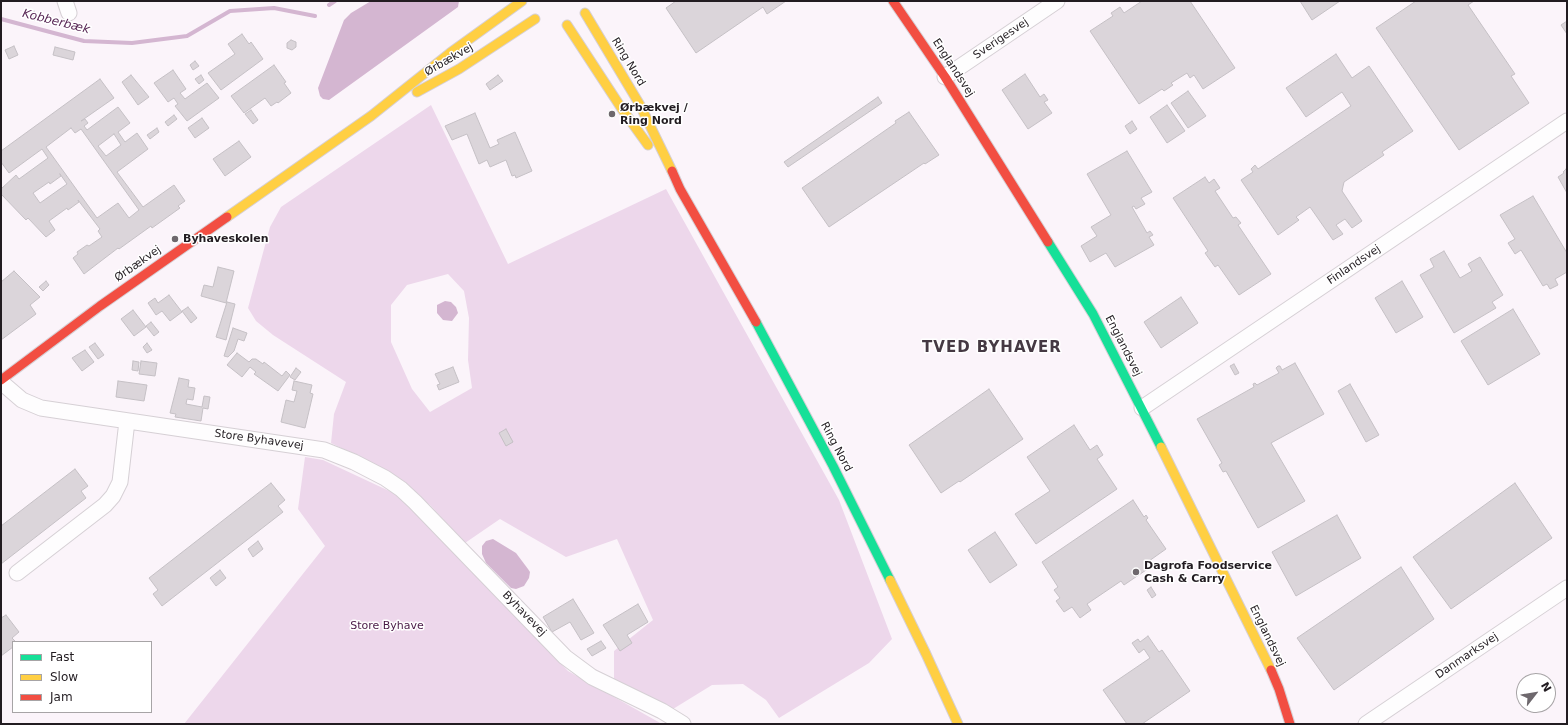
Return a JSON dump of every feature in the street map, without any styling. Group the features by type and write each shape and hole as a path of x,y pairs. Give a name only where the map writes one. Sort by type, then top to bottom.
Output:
{"street":[{"path":"522,1 527,11 535,19 545,24"},
{"name":"Ørbækvej","path":"1,381 106,302 371,116 450,53 522,1"},
{"name":"Englandsvej","path":"893,1 945,77 1093,314 1142,408 1267,662 1279,689 1290,724"},
{"name":"Sverigesvej","path":"945,77 1058,1"},
{"path":"556,26 567,25 576,20 585,13 591,2"},
{"name":"Ring Nord","path":"585,13 640,105 680,189 760,329 833,466 958,724"},
{"name":"Ørbækvej","path":"371,116 459,69 535,19"},
{"name":"Ring Nord","path":"567,25 622,109 680,189"},
{"name":"Finlandsvej","path":"1142,408 1567,121"},
{"name":"Store Byhavevej","path":"1,381 22,400 41,408 324,450 354,462 385,478"},
{"path":"17,573 114,496 120,482 127,421"},
{"name":"Byhavevej","path":"385,478 401,489 415,502 565,657 592,677 662,711 682,724"},
{"name":"Danmarksvej","path":"1366,724 1567,588"}],"green space":[{"path":"431,105 508,264 666,189 839,500 892,639 869,663 779,718 766,700 743,684 712,685 673,709 614,682 614,651 653,620 617,539 566,557 500,519 465,543 430,505 349,452 331,443 334,414 346,382 273,335 256,321 248,308 270,227 281,207","holes":["448,274 464,291 469,318 468,360 472,388 430,412 412,389 391,342 391,305 407,285"]},
{"name":"Store Byhave","path":"305,457 323,460 400,496 568,671 662,724 184,724 325,546 298,509"}],"shaded area":[{"path":"371,1 459,1 458,7 329,100 323,99 320,96 318,88 344,20 351,13"},
{"path":"445,301 451,302 456,307 458,313 452,321 443,320 437,313 437,305"},
{"path":"493,539 516,553 530,572 529,578 524,586 516,589 511,588 486,563 482,554 482,546 486,541"}],"building":[{"path":"676,1 786,1 767,14 763,7 696,53 666,8"},
{"path":"1142,1 1190,1 1235,68 1203,89 1194,75 1190,78 1187,73 1171,83 1173,85 1164,91 1162,89 1139,104 1090,31 1113,16 1111,13 1120,7 1124,13"},
{"path":"1300,1 1340,1 1312,20"},
{"path":"1416,1 1474,1 1468,5 1515,74 1511,76 1529,103 1459,150 1376,28"},
{"path":"34,11 39,16 34,21 29,16"},
{"path":"1567,21 1567,34 1561,25"},
{"path":"242,34 249,44 251,42 263,59 221,90 208,73 235,54 228,44"},
{"path":"291,40 296,42 296,47 292,50 287,48 287,43"},
{"path":"14,46 18,55 9,59 5,50"},
{"path":"55,47 75,52 73,60 53,55"},
{"path":"1336,54 1352,78 1369,66 1413,131 1382,152 1384,155 1344,182 1342,191 1362,221 1352,228 1345,219 1336,225 1343,234 1333,240 1310,207 1296,217 1299,220 1278,235 1241,180 1253,172 1251,169 1255,165 1258,169 1351,106 1342,92 1306,117 1286,88"},
{"path":"195,61 199,66 193,70 190,65"},
{"path":"274,65 286,82 284,83 291,93 278,103 277,102 271,106 265,98 244,113 231,96"},
{"path":"173,70 186,89 180,93 185,99 207,83 219,98 187,121 175,106 178,104 174,98 168,102 154,83"},
{"path":"1025,74 1040,97 1044,94 1048,100 1044,102 1052,113 1028,129 1002,90"},
{"path":"131,75 149,97 138,105 122,82"},
{"path":"201,75 204,80 199,84 195,79"},
{"path":"498,75 503,81 490,90 486,84"},
{"path":"100,79 114,98 81,121 85,119 88,123 84,126 87,130 118,107 130,123 118,132 125,142 137,133 148,149 117,172 143,207 174,185 185,201 178,206 180,208 152,228 151,226 119,249 118,248 84,274 73,258 78,254 77,252 102,237 98,231 100,229 78,200 79,202 68,210 67,208 49,221 55,230 46,237 28,218 26,220 1,194 1,189 16,175 19,179 48,158 42,149 9,173 1,162 1,151","holes":["71,128 75,133 81,129 139,210 129,218 118,203 97,218 46,147","114,134 121,145 106,156 98,146","60,174 67,184 40,203 33,193 61,176"]},
{"path":"1188,91 1206,116 1188,128 1171,103"},
{"path":"878,97 882,103 788,167 784,162"},
{"path":"1167,105 1185,131 1167,143 1150,117"},
{"path":"251,110 258,120 253,124 245,114"},
{"path":"909,112 939,155 925,164 924,163 829,227 802,188 896,123 895,121"},
{"path":"475,113 490,148 499,144 497,140 515,132 532,171 516,178 515,175 512,176 506,160 490,167 487,160 479,164 467,134 452,140 445,126"},
{"path":"174,115 177,119 168,126 165,122"},
{"path":"202,118 209,128 195,138 188,128"},
{"path":"1132,121 1137,129 1130,134 1125,126"},
{"path":"157,128 159,132 150,139 147,135"},
{"path":"239,141 251,157 225,176 213,159"},
{"path":"1127,151 1152,192 1141,198 1145,204 1136,209 1134,206 1132,207 1147,233 1150,231 1153,235 1149,237 1154,245 1115,267 1106,253 1090,262 1081,246 1097,236 1091,227 1111,215 1087,174"},
{"path":"1566,169 1567,193 1558,177 1564,173 1563,172"},
{"path":"1205,177 1209,183 1214,179 1220,188 1215,191 1233,218 1236,217 1241,223 1238,225 1271,274 1239,295 1218,265 1215,267 1205,253 1208,251 1173,198"},
{"path":"1533,196 1567,253 1567,272 1555,279 1558,285 1550,289 1547,284 1543,286 1521,250 1515,254 1508,243 1515,239 1500,215"},
{"path":"1444,251 1460,278 1472,271 1468,264 1480,257 1503,295 1492,302 1496,308 1454,333 1420,275 1434,267 1430,259"},
{"path":"218,267 234,271 226,303 201,296 204,285 213,287"},
{"path":"14,271 40,297 30,305 36,314 1,340 1,282"},
{"path":"46,281 49,285 43,291 39,287"},
{"path":"1402,281 1423,317 1396,333 1375,298"},
{"path":"169,295 182,312 170,321 162,311 156,315 148,303 155,298 158,303"},
{"path":"1181,297 1198,323 1161,348 1144,322"},
{"path":"227,302 235,304 226,340 216,337"},
{"path":"188,307 197,318 191,323 182,311"},
{"path":"1513,309 1540,354 1488,385 1461,341"},
{"path":"133,310 146,327 134,336 121,319"},
{"path":"151,322 159,332 154,336 146,326"},
{"path":"233,328 247,333 244,341 238,339 234,351 228,357 224,356"},
{"path":"95,343 104,355 98,359 89,347"},
{"path":"147,343 152,350 147,353 143,347"},
{"path":"85,350 94,362 82,371 72,358"},
{"path":"237,353 249,362 252,359 256,359 263,364 264,362 282,376 286,371 290,375 278,391 254,374 256,372 250,367 242,377 227,365"},
{"path":"133,361 139,362 138,371 132,370"},
{"path":"141,361 157,363 155,376 139,374"},
{"path":"1295,363 1324,414 1271,443 1305,501 1258,528 1226,471 1223,472 1219,465 1222,463 1197,419 1254,387 1253,384 1255,383 1257,385 1279,373 1276,368 1278,366 1280,366 1282,370"},
{"path":"1234,364 1239,373 1235,375 1230,366"},
{"path":"453,367 459,382 439,390 437,385 440,384 435,374"},
{"path":"296,368 301,372 295,380 290,377"},
{"path":"179,378 189,380 188,387 195,388 193,400 187,399 186,404 202,407 204,396 210,397 208,409 203,408 201,421 175,417 176,414 170,413"},
{"path":"118,381 147,385 144,401 116,397"},
{"path":"294,381 312,385 310,393 313,394 305,428 281,422 286,400 294,402 297,391 292,390"},
{"path":"1350,384 1379,435 1366,442 1338,391"},
{"path":"989,389 1023,439 960,482 959,481 941,493 909,445"},
{"path":"1074,425 1090,450 1097,445 1103,455 1097,459 1117,489 1036,544 1015,514 1050,491 1027,457"},
{"path":"506,429 513,442 506,446 499,433"},
{"path":"75,469 88,486 81,491 86,498 1,564 1,526"},
{"path":"271,483 285,500 278,506 283,512 162,606 153,594 158,590 149,578"},
{"path":"1515,483 1552,538 1451,609 1413,557"},
{"path":"1133,500 1144,517 1146,515 1148,518 1146,520 1166,549 1149,561 1152,566 1124,585 1121,581 1087,604 1091,610 1080,618 1072,607 1064,612 1056,601 1060,598 1054,590 1058,587 1042,562"},
{"path":"1337,515 1361,558 1296,596 1272,552"},
{"path":"995,532 1017,565 990,583 968,550"},
{"path":"258,541 263,549 253,557 248,549"},
{"path":"1401,567 1434,619 1334,690 1297,638"},
{"path":"220,570 226,578 216,586 210,578"},
{"path":"1151,587 1156,595 1152,598 1147,590"},
{"path":"573,599 594,633 581,640 570,622 552,632 543,617"},
{"path":"638,604 648,622 627,635 632,643 620,651 603,625"},
{"path":"6,615 19,632 12,638 15,641 12,641 12,648 1,656 1,618"},
{"path":"1148,636 1159,652 1162,650 1190,691 1142,724 1127,724 1103,690 1150,658 1144,649 1139,653 1132,643 1138,639 1140,642"},
{"path":"601,641 606,648 592,656 587,649"}],"waterway":[{"name":"Kobberbæk","path":"329,5 335,1"},
{"name":"Kobberbæk","path":"1,19 84,41 132,43 187,36 230,11 274,8 315,16"}],"traffic: fast":[{"path":"1048,242 1093,314 1161,447"},
{"path":"756,322 833,466 890,580"}],"traffic: slow":[{"path":"227,217 371,116 450,53 522,1"},
{"path":"585,13 640,105 672,171"},
{"path":"417,92 459,69 535,19"},
{"path":"567,25 622,109 648,145"},
{"path":"1161,447 1271,670"},
{"path":"890,580 958,724"}],"traffic: jam":[{"path":"893,1 945,77 1048,242"},
{"path":"672,171 680,189 756,322"},
{"path":"1,380 100,306 227,217"},
{"path":"1271,670 1279,689 1290,724"}],"place":[{"name":"Ørbækvej / Ring Nord","path":"612,114"},
{"name":"Byhaveskolen","path":"175,239"},
{"name":"Dagrofa Foodservice Cash & Carry","path":"1136,572"}],"district":[{"name":"TVED BYHAVER","path":"992,348"}]}
